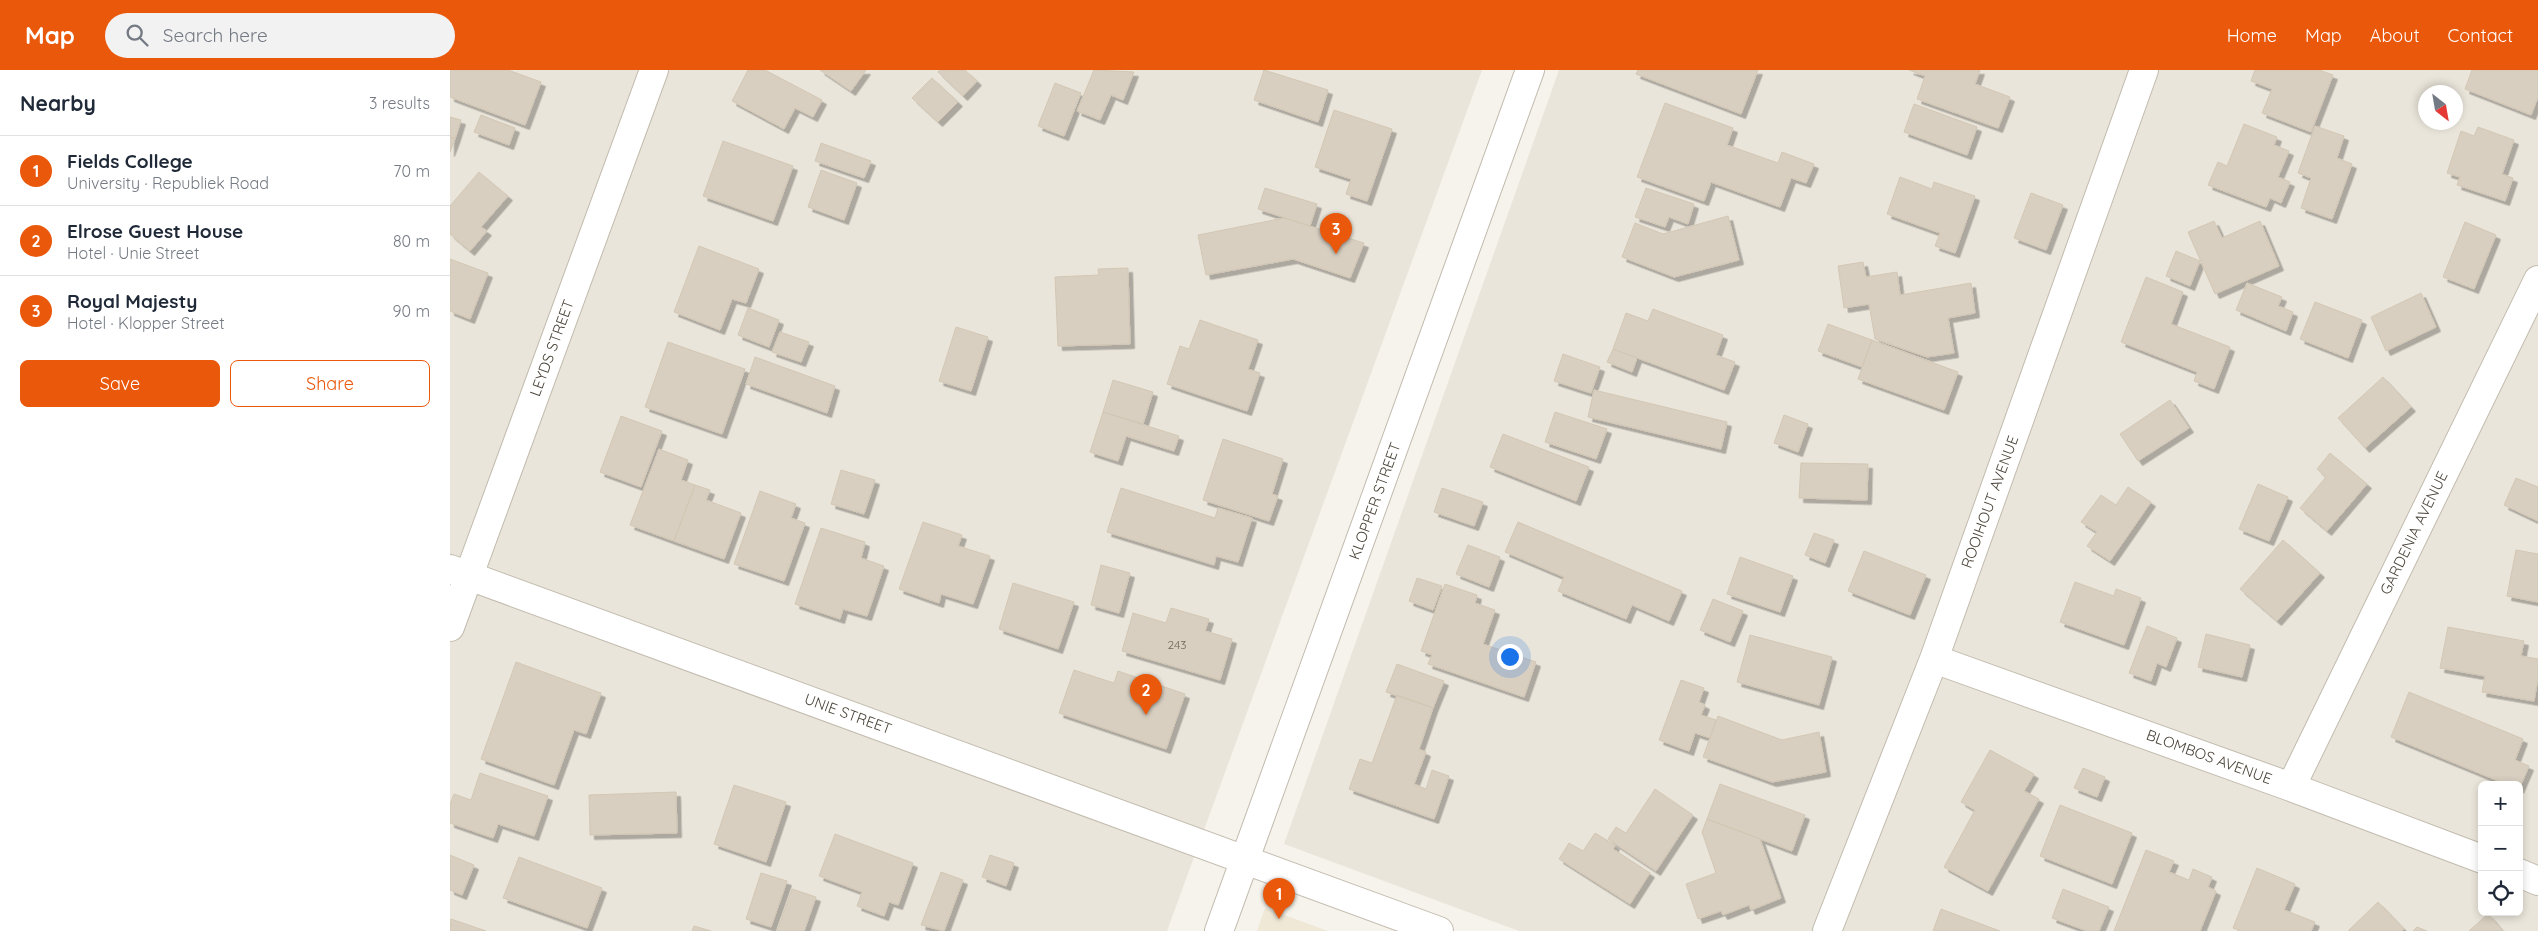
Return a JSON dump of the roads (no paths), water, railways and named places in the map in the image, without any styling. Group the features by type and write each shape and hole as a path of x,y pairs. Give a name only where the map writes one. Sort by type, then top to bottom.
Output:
{"street":[{"name":"LEYDS STREET","path":"450,627 459,572 654,70"},
{"name":"KLOPPER STREET","path":"1219,931 1530,70"},
{"name":"ROOIHOUT AVENUE","path":"1827,931 1934,659 2144,70"},
{"name":"GARDENIA AVENUE","path":"2291,786 2538,280"},
{"name":"UNIE STREET","path":"459,572 1439,931"},
{"name":"BLOMBOS AVENUE","path":"1934,659 2291,786 2478,857"},
{"path":"2523,874 2538,880"}],"place":[{"name":"Royal Majesty","path":"1336,254"},
{"name":"Elrose Guest House","path":"1146,715"},
{"name":"Fields College","path":"1279,919"}]}
